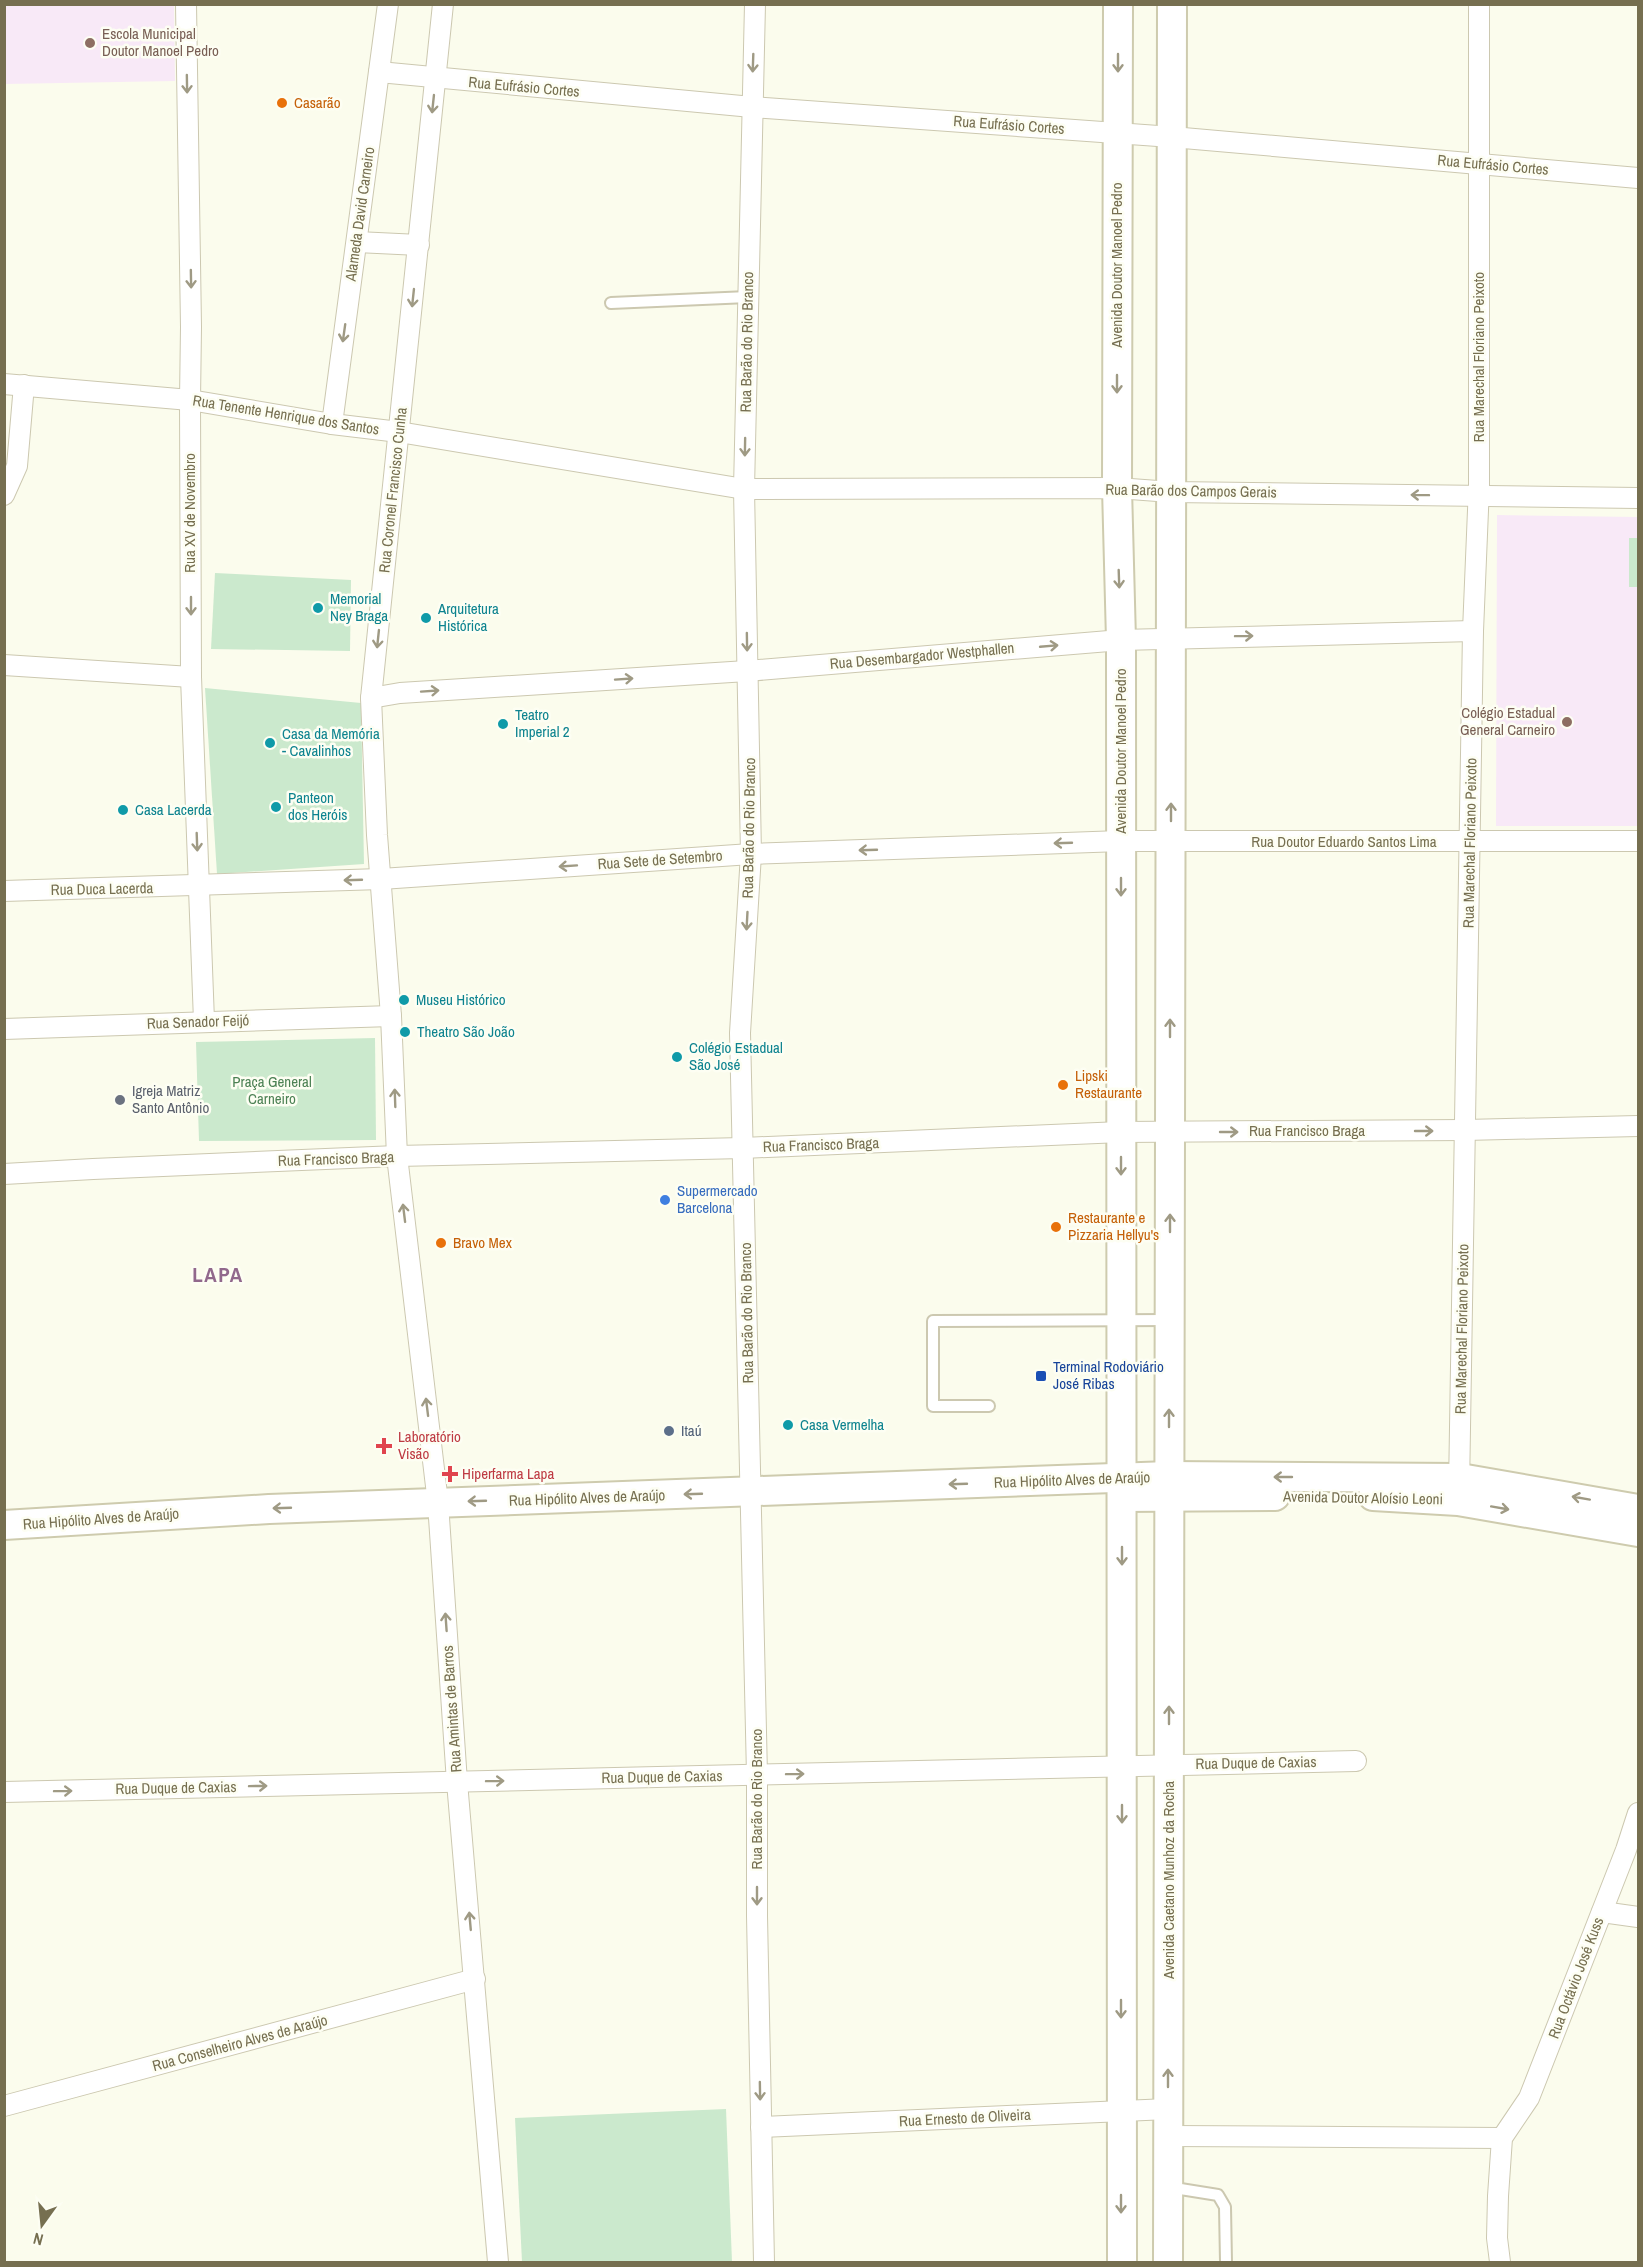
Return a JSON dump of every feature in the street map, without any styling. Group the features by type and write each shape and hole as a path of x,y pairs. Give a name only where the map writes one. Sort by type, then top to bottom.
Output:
{"main road":[{"name":"Avenida Doutor Manoel Pedro","path":"1118,4 1117,488 1121,640 1121,1487"},
{"path":"1169,1487 1172,4"},
{"path":"1121,1487 1122,2262"},
{"name":"Avenida Doutor Aloísio Leoni","path":"1121,1487 1377,1496 1459,1489 1638,1509"},
{"name":"Rua Hipólito Alves de Araújo","path":"4,1525 269,1509 752,1492 1121,1487"},
{"name":"Avenida Caetano Munhoz da Rocha","path":"1168,2262 1169,1487"},
{"name":"Avenida Doutor Aloísio Leoni","path":"1459,1489 1638,1532"}],"street":[{"name":"Rua XV de Novembro","path":"186,4 191,327 191,677 204,1021"},
{"name":"Alameda David Carneiro","path":"332,423 388,4"},
{"name":"Rua Coronel Francisco Cunha","path":"397,1156 372,698 443,4"},
{"name":"Rua Barão do Rio Branco","path":"755,4 744,489 751,854 740,1033 758,1775 757,1916 764,2262"},
{"name":"Rua Marechal Floriano Peixoto","path":"1459,1489 1473,631 1479,496 1479,4"},
{"name":"Rua Eufrásio Cortes","path":"379,72 752,107 1172,137 1638,178"},
{"path":"357,242 418,245"},
{"name":"Rua Tenente Henrique dos Santos","path":"14,385 190,400 744,489"},
{"path":"4,495 17,466 14,385"},
{"name":"Rua Barão dos Campos Gerais","path":"744,489 1117,488 1171,492 1638,498"},
{"name":"Rua Desembargador Westphallen","path":"372,698 400,693 747,671 1121,640 1473,631"},
{"path":"4,665 191,677"},
{"name":"Rua Doutor Eduardo Santos Lima","path":"1121,841 1638,841"},
{"name":"Rua Sete de Setembro","path":"199,886 381,879 751,854 1121,841"},
{"name":"Rua Duca Lacerda","path":"4,891 199,886"},
{"name":"Rua Senador Feijó","path":"4,1029 391,1016"},
{"name":"Rua Francisco Braga","path":"4,1174 93,1168 397,1156 743,1148 1121,1132 1465,1130 1638,1126"},
{"name":"Rua Amintas de Barros","path":"397,1156 438,1503 457,1782 497,2262"},
{"name":"Rua Duque de Caxias","path":"4,1792 1356,1761"},
{"name":"Rua Octávio José Kuss","path":"1502,2138 1529,2098 1638,1813"},
{"path":"1602,1912 1638,1917"},
{"name":"Rua Conselheiro Alves de Araújo","path":"4,2106 475,1980"},
{"name":"Rua Ernesto de Oliveira","path":"761,2127 1121,2111 1168,2122 1502,2138"},
{"path":"1500,2262 1497,2238 1502,2138"}],"lane":[{"path":"611,303 748,297"},
{"path":"989,1406 933,1406 933,1321 1170,1320"},
{"path":"1168,2187 1218,2195 1225,2207 1226,2262"}],"shaded area":[{"name":"Escola Municipal Doutor Manoel Pedro","path":"4,5 174,5 175,81 5,84"},
{"name":"Colégio Estadual General Carneiro","path":"1497,515 1638,517 1638,826 1496,826"}],"green space":[{"path":"1629,538 1638,538 1638,587 1629,587"},
{"path":"215,573 351,580 350,651 211,649"},
{"path":"205,688 361,703 364,864 217,874"},
{"name":"Praça General Carneiro","path":"375,1038 376,1140 199,1141 196,1042"},
{"path":"726,2109 732,2262 522,2262 515,2118"}],"place":[{"name":"Escola Municipal Doutor Manoel Pedro","path":"90,43"},
{"name":"Casarão","path":"282,103"},
{"name":"Memorial Ney Braga","path":"318,608"},
{"name":"Arquitetura Histórica","path":"426,618"},
{"name":"Colégio Estadual General Carneiro","path":"1567,722"},
{"name":"Teatro Imperial 2","path":"503,724"},
{"name":"Casa da Memória - Cavalinhos","path":"270,743"},
{"name":"Panteon dos Heróis","path":"276,807"},
{"name":"Casa Lacerda","path":"123,810"},
{"name":"Museu Histórico","path":"404,1000"},
{"name":"Theatro São João","path":"405,1032"},
{"name":"Colégio Estadual São José","path":"677,1057"},
{"name":"Lipski Restaurante","path":"1063,1085"},
{"name":"Igreja Matriz Santo Antônio","path":"120,1100"},
{"name":"Supermercado Barcelona","path":"665,1200"},
{"name":"Restaurante e Pizzaria Hellyu's","path":"1056,1227"},
{"name":"Bravo Mex","path":"441,1243"},
{"name":"Terminal Rodoviário José Ribas","path":"1041,1376"},
{"name":"Casa Vermelha","path":"788,1425"},
{"name":"Itaú","path":"669,1431"},
{"name":"Laboratório Visão","path":"384,1446"},
{"name":"Hiperfarma Lapa","path":"450,1474"}],"district":[{"name":"LAPA","path":"218,1275"}]}
